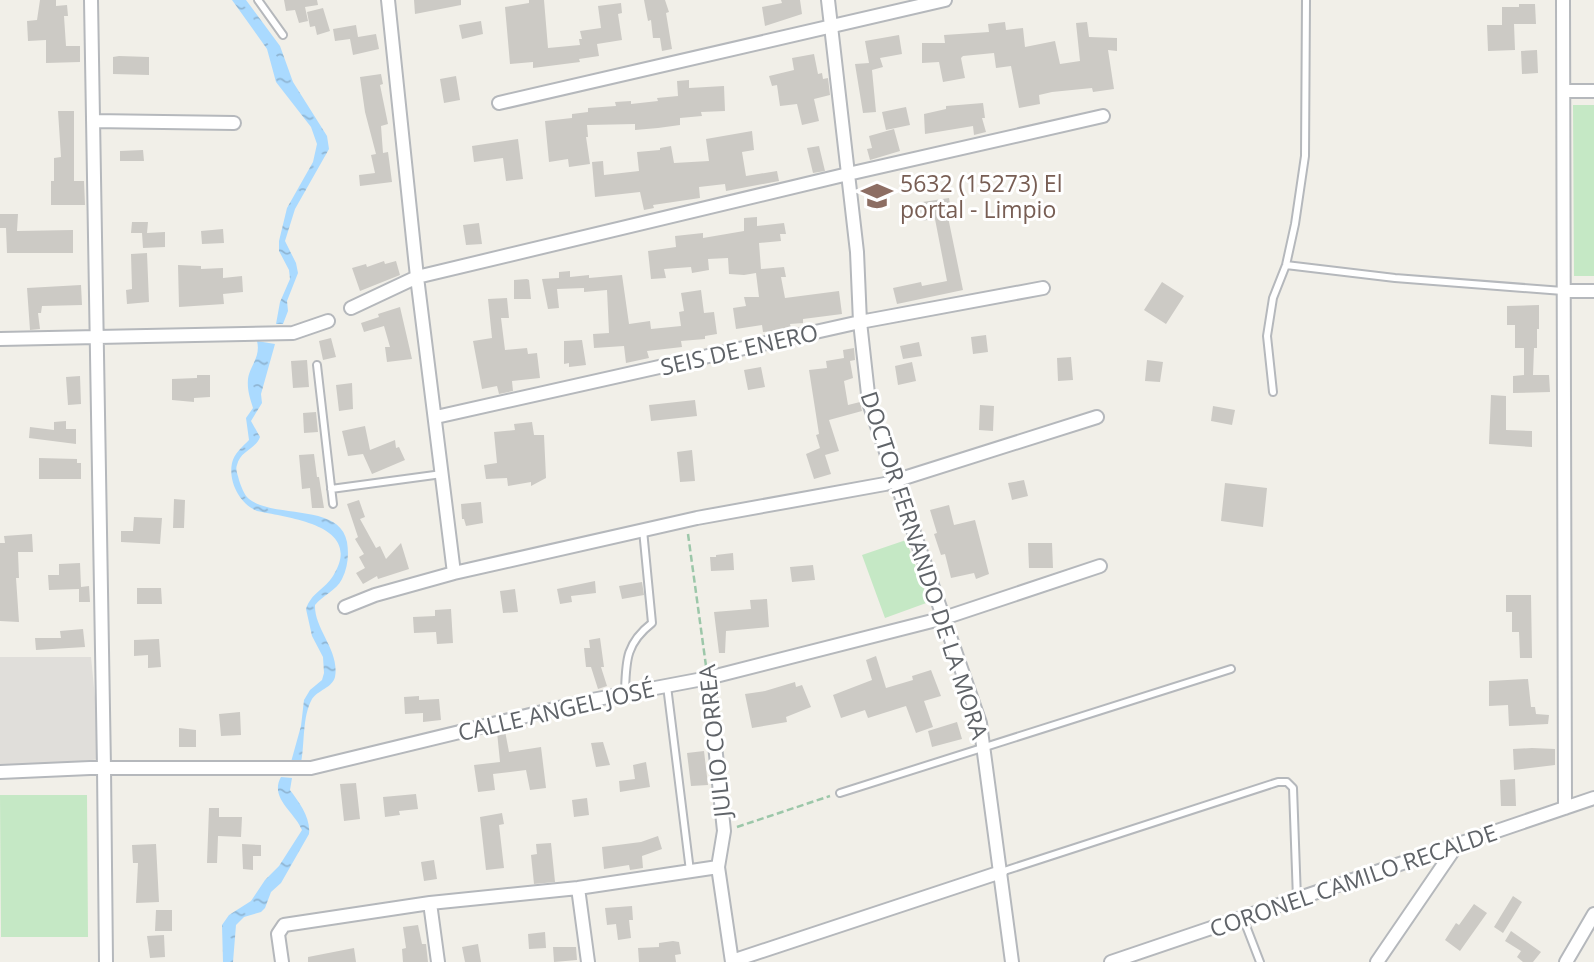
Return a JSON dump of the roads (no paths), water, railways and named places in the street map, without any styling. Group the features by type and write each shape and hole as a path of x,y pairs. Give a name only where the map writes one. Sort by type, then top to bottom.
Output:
{"street":[{"path":"91,0 106,962"},
{"path":"388,0 417,277 454,573"},
{"name":"DOCTOR FERNANDO DE LA MORA","path":"828,0 857,251 860,322 869,403 980,723 1012,962"},
{"path":"499,103 946,0"},
{"path":"1563,0 1565,808"},
{"path":"1564,91 1594,91"},
{"path":"351,307 417,277 1103,116"},
{"path":"93,121 234,123"},
{"name":"SEIS DE ENERO","path":"436,417 860,322 1043,288"},
{"path":"1564,291 1594,291"},
{"path":"0,339 293,334 328,321"},
{"path":"345,607 375,595 454,573 687,520 885,484 1097,417"},
{"name":"CALLE ANGEL JOSÉ","path":"0,772 104,768 311,768 592,699 708,678 944,618 1100,566"},
{"name":"JULIO CORREA","path":"708,678 724,831 718,867 732,962"},
{"name":"CORONEL CAMILO RECALDE","path":"1111,962 1594,798"},
{"path":"1377,962 1457,845"},
{"path":"282,962 278,934 284,925 430,903 578,888 718,867"},
{"path":"732,962 1001,872"},
{"path":"578,888 588,962"},
{"path":"430,903 438,962"},
{"path":"1566,962 1594,914"}],"lane":[{"path":"257,0 282,35"},
{"path":"1273,392 1267,335 1273,298 1286,265 1303,183 1306,0"},
{"path":"1286,265 1395,278 1564,291"},
{"path":"317,365 333,504"},
{"path":"331,489 442,474"},
{"path":"625,693 626,657 633,643 652,623 643,530"},
{"path":"840,793 1231,669"},
{"path":"667,686 690,871"},
{"path":"1001,872 1278,782 1287,782 1293,788 1297,899"},
{"path":"1242,918 1260,962"}],"water":[{"path":"232,0 246,0 280,46 293,82 327,136 329,149 295,209 285,241 298,273 287,301 288,311 283,324 276,324 280,302 290,279 289,270 279,251 279,241 287,208 313,162 317,144 311,127 276,82 267,49"},
{"path":"257,341 275,344 261,394 262,403 251,421 260,437 241,456 236,467 243,490 249,499 260,505 305,513 332,522 342,530 348,547 347,565 342,579 315,605 318,623 331,649 336,667 331,684 312,699 309,706 301,763 291,762 301,726 304,700 310,690 322,680 324,673 323,657 312,636 306,609 311,599 333,576 340,559 339,545 319,527 251,508 234,485 231,470 233,460 249,440 246,418 253,408 248,379 258,352"},
{"path":"281,777 292,778 290,790 306,816 309,834 281,883 271,892 265,908 261,912 244,917 236,925 233,962 223,962 222,925 229,915 251,901 265,880 279,866 302,830 278,792"}],"place":[{"name":"5632 (15273) El portal - Limpio","path":"877,196"}]}
